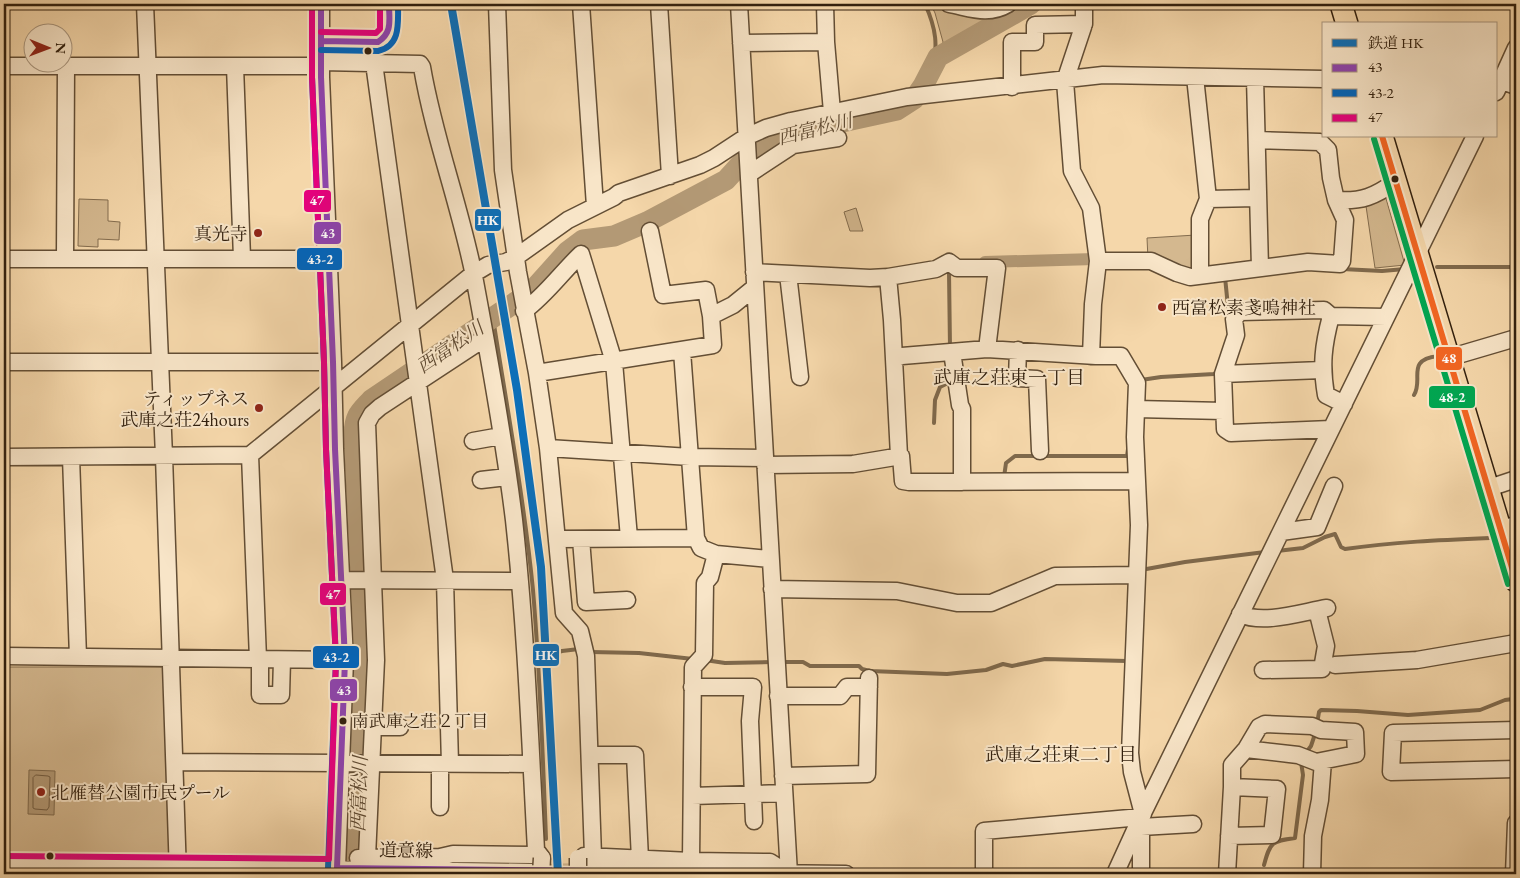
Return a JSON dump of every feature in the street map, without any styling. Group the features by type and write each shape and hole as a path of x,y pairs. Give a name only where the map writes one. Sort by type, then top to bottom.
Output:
{"main road":[{"path":"1341,4 1346,22"},
{"path":"1383,138 1489,488 1508,527 1516,581"}],"street":[{"path":"145,4 157,258 178,870"},
{"path":"321,4 321,64 334,362 335,449 358,580 376,660 373,727 357,762 352,865"},
{"path":"321,36 382,30 389,24 389,4"},
{"path":"497,4 503,170 519,280 537,374 548,448 564,613 580,631 586,656 590,755 583,865"},
{"path":"581,4 595,206"},
{"path":"659,4 670,176"},
{"path":"738,4 788,874"},
{"path":"825,4 832,112"},
{"path":"949,4 987,11 999,10 1008,4"},
{"path":"1084,4 1084,24 1065,81 1072,171 1091,208 1098,261 1093,304 1092,356"},
{"path":"1012,87 1012,42 1035,42 1036,25 1084,24"},
{"path":"740,43 826,42"},
{"path":"1503,85 1516,48"},
{"path":"72,66 235,66 374,63 420,64 422,67 427,98 460,216 473,274 507,476 520,581 539,861"},
{"path":"374,63 445,580 445,764 440,807"},
{"path":"4,66 22,66"},
{"path":"235,66 242,258"},
{"path":"65,259 66,72"},
{"path":"4,458 250,455 473,274 488,266 506,262 516,257 568,220 619,193 670,176 714,158 778,124 914,96 1103,76 1322,79"},
{"path":"1195,77 1208,199 1200,218 1200,274"},
{"path":"1255,78 1260,268"},
{"path":"748,169 793,146 838,138"},
{"path":"1115,874 1240,614 1474,138"},
{"path":"1098,261 1151,261 1190,277 1200,274 1308,262 1340,264 1342,261 1345,220 1336,200 1328,150 1320,142 1257,140"},
{"path":"1336,200 1364,199 1381,192 1395,182"},
{"path":"1208,199 1257,198"},
{"path":"537,374 713,345 711,316 706,290 663,295 650,231"},
{"path":"524,308 538,299 581,254 614,362 629,538"},
{"path":"4,259 329,258"},
{"path":"711,316 733,305 754,280 788,274 870,278 888,277 936,269 949,262 957,268 997,268 986,349"},
{"path":"788,274 800,377"},
{"path":"888,277 899,456 901,456 903,481 1136,481"},
{"path":"1331,429 1231,433 1225,429 1223,374 1236,334 1234,319 1240,312 1324,310 1331,316 1386,317"},
{"path":"1331,316 1322,370 1326,395 1344,404"},
{"path":"352,865 357,762 345,660 358,580 367,423 372,414 416,373 483,328"},
{"path":"1448,358 1516,338"},
{"path":"894,359 902,356 986,349 1120,356 1136,382 1135,437 1139,525 1130,753 1141,820 1141,874"},
{"path":"1018,350 1017,378 1037,379 1040,451"},
{"path":"682,351 696,538 701,548 716,554 770,559"},
{"path":"952,352 962,409 962,482"},
{"path":"4,362 334,362"},
{"path":"1223,374 1322,370"},
{"path":"1136,409 1224,411"},
{"path":"473,441 501,436"},
{"path":"548,448 765,462 853,464 899,456"},
{"path":"250,455 260,695 281,695 282,660"},
{"path":"70,457 78,657"},
{"path":"481,480 507,476"},
{"path":"1489,488 1516,479"},
{"path":"1281,532 1317,528 1334,486"},
{"path":"558,539 696,538"},
{"path":"581,539 586,602 627,600"},
{"path":"691,861 693,667 704,655 705,583 710,577 716,554"},
{"path":"772,589 897,591 957,603 991,603 1055,576 1137,576"},
{"path":"358,580 520,581"},
{"path":"1240,614 1248,618 1273,618 1322,609 1326,646 1322,669 1298,674 1263,670"},
{"path":"1334,665 1417,660 1516,643"},
{"path":"4,656 345,660"},
{"path":"778,696 840,696 847,687 869,682 867,774 783,776"},
{"path":"692,687 753,687 750,721 754,821"},
{"path":"1227,874 1232,765 1246,749 1259,727 1265,724 1312,726 1321,730 1355,732 1356,754 1323,762 1316,762 1298,755 1246,749"},
{"path":"373,727 400,727"},
{"path":"1516,730 1393,733 1391,772 1516,769"},
{"path":"590,755 635,755 640,859"},
{"path":"175,762 532,764"},
{"path":"1312,874 1313,836 1320,800 1323,762"},
{"path":"1230,836 1272,835 1277,790 1232,787"},
{"path":"692,796 784,793"},
{"path":"984,874 984,831 1141,820 1193,824"},
{"path":"1514,874 1516,823"},
{"path":"583,865 640,859 770,862 788,874"},
{"name":"道意線","path":"4,865 178,870 539,861"},
{"path":"583,865 788,874 846,874"}],"shaded area":[{"path":"932,7 992,19 942,47 943,42"},
{"path":"1385,195 1405,265 1375,268 1366,206"},
{"path":"79,199 108,200 108,221 120,222 119,240 98,239 98,247 78,246"},
{"path":"856,208 863,231 850,231 844,212"},
{"path":"1196,235 1196,271 1148,259 1147,238"},
{"path":"4,667 163,667 170,854 4,853"}],"water":[{"name":"北雁替公園市民プール","path":"29,770 55,771 54,815 28,814"}],"waterway":[{"path":"925,4 932,21 936,46 931,72"},
{"name":"西富松川","path":"355,874 365,659 354,434 355,422 361,411 371,400 532,291 567,252 583,240 614,236 647,222 726,180 756,147 778,136 897,110 914,99 938,57 1031,4"},
{"path":"985,262 1095,259"},
{"path":"1437,267 1516,267"},
{"path":"1342,269 1382,271 1405,269"},
{"path":"950,348 949,272 953,270"},
{"path":"1225,277 1229,317"},
{"path":"493,318 520,488 533,590 546,839"},
{"path":"1414,395 1417,389 1417,371 1419,366 1428,358 1438,356"},
{"path":"1141,380 1214,374 1217,372"},
{"path":"934,423 935,400 940,387 952,381"},
{"path":"1004,477 1006,463 1015,456 1127,456 1128,449"},
{"path":"1277,551 1303,548 1335,534 1341,547 1345,549 1399,543 1490,538"},
{"path":"1141,570 1185,562 1265,552"},
{"path":"538,658 562,651 579,649"},
{"path":"591,652 639,653 693,659"},
{"path":"780,662 803,662 810,666 859,666 870,671 947,674 986,670 1003,664 1012,666 1045,659 1127,661"},
{"path":"705,660 725,663 773,662"},
{"path":"1317,724 1321,710 1408,715 1480,710 1505,700 1513,699"},
{"path":"1305,754 1311,746 1316,731"},
{"path":"1264,865 1268,851 1273,844 1281,840 1295,838 1303,775 1301,762"}],"tunnel":[{"path":"537,872 584,871"}],"rail line":[{"name":"HK","path":"451,4 517,390 541,567 558,874"}],"transit line":[{"name":"43-2","path":"312,4 312,77 336,660 328,868 331,874"},
{"name":"47","path":"4,856 329,859 336,660 312,77 312,4"},
{"name":"43","path":"321,4 321,77 345,660 337,868 846,874"},
{"name":"47","path":"321,32 376,33 380,29 380,4"},
{"name":"43","path":"321,41 378,42 388,30 389,4"},
{"name":"43-2","path":"321,50 378,51 385,48 391,44 397,33 398,4"},
{"name":"48","path":"1383,138 1516,581"},
{"name":"48-2","path":"1374,139 1508,584"}],"place":[{"name":"真光寺","path":"258,233"},
{"name":"西富松素戔嗚神社","path":"1162,307"},
{"name":"ティップネス 武庫之荘24hours","path":"259,408"},
{"name":"南武庫之荘２丁目","path":"343,721"},
{"name":"北雁替公園市民プール","path":"41,792"}],"district":[{"name":"武庫之荘東一丁目","path":"1009,377"},
{"name":"武庫之荘東二丁目","path":"1061,754"}]}
